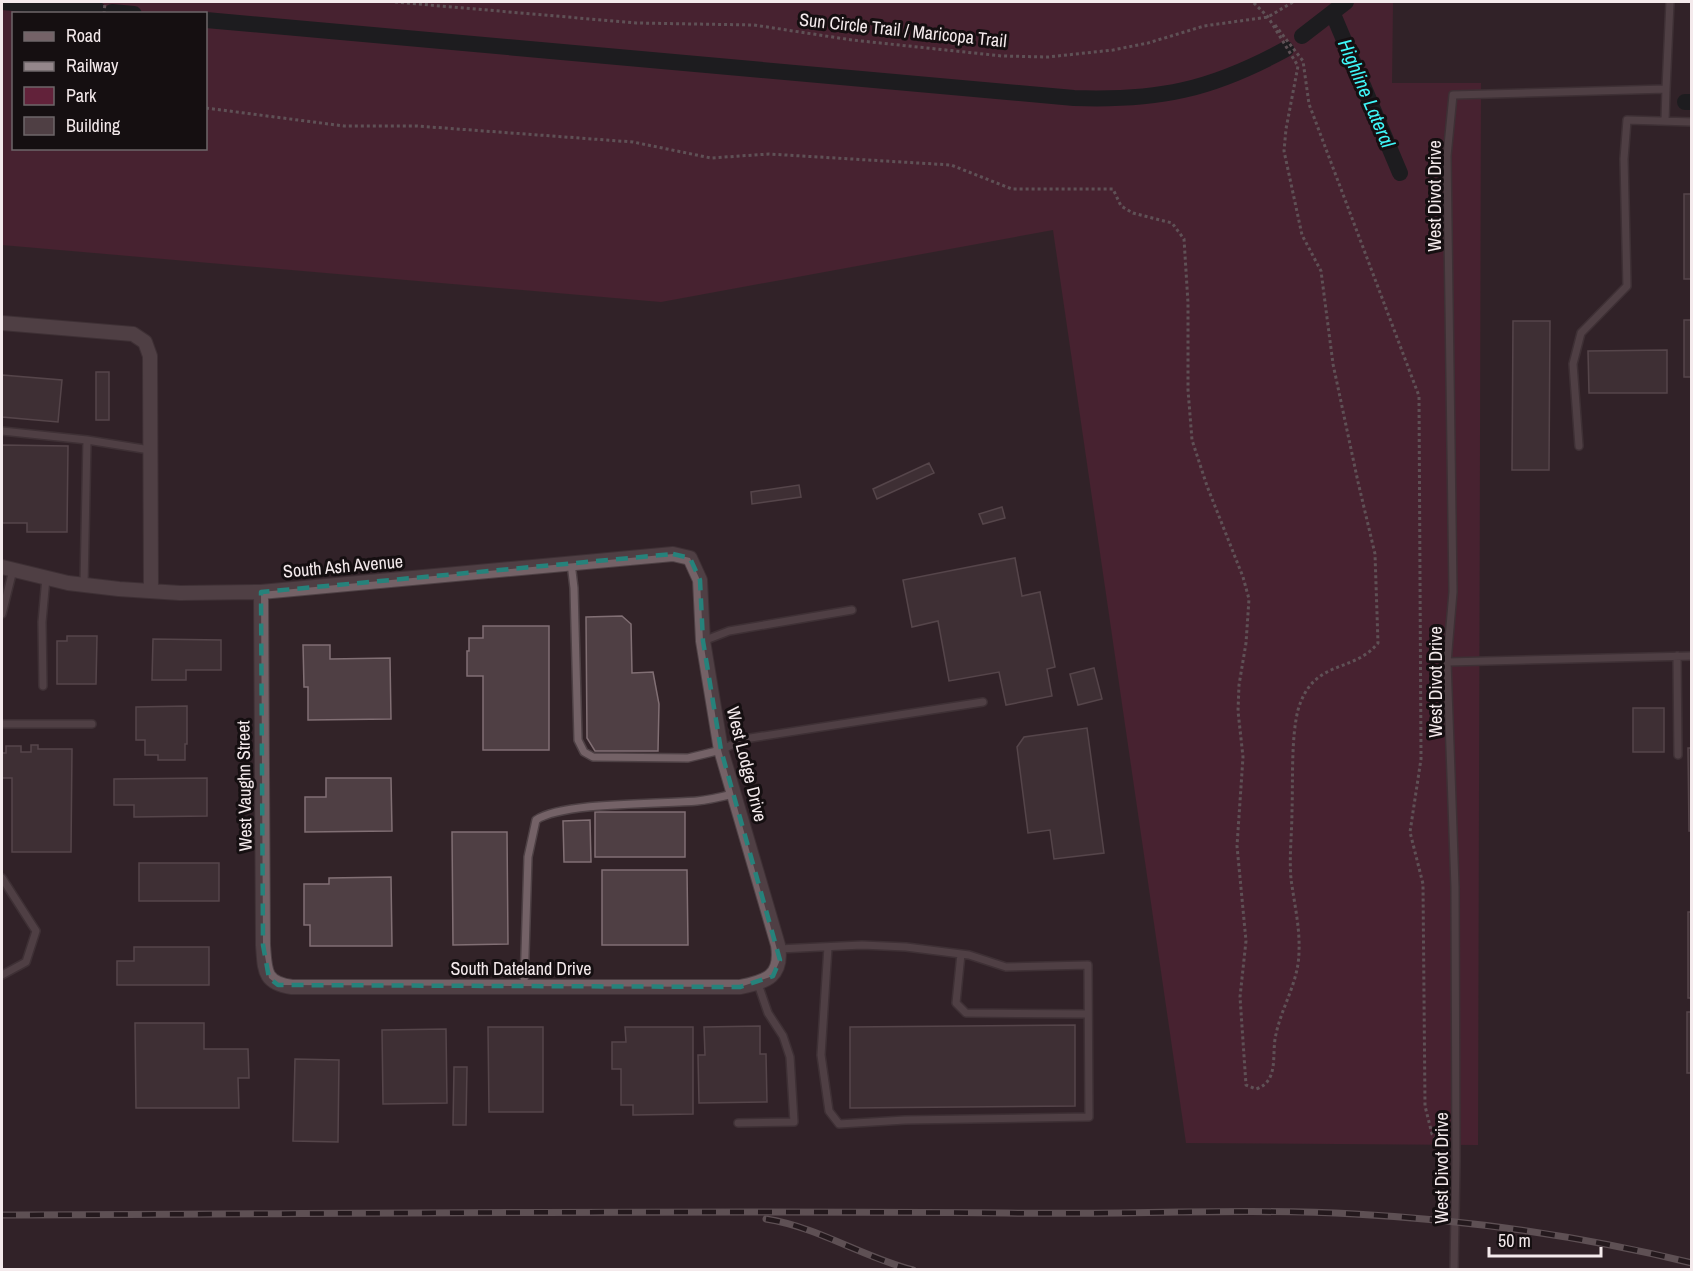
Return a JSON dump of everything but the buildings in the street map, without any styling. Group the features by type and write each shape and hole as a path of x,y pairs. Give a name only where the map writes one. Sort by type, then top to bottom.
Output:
{"street":[{"path":"2,323 133,334 145,342 150,357 151,591"},
{"name":"South Ash Avenue","path":"7,569 84,585 151,591 261,592 673,554 690,558"},
{"name":"West Lodge Drive","path":"690,558 699,580 703,641 722,750 779,950 780,960 773,976"},
{"name":"West Vaughn Street","path":"261,592 263,945 269,978"},
{"name":"South Dateland Drive","path":"269,978 278,985 292,987 741,987 758,984 773,976"}],"lane":[{"path":"1665,122 1670,2"},
{"name":"West Divot Drive","path":"1454,1269 1455,887 1447,662 1453,592 1447,156 1453,95 1666,89"},
{"path":"1579,446 1573,364 1581,333 1627,286 1624,159 1627,120 1692,122"},
{"path":"2,431 87,440 150,450"},
{"path":"84,585 87,440"},
{"path":"571,563 574,588 578,740 584,752 592,757 687,758 722,750 744,739 983,702"},
{"path":"2,614 7,569"},
{"path":"43,686 42,622 46,578"},
{"path":"703,641 729,631 852,610"},
{"path":"1677,656 1678,756"},
{"path":"1447,662 1692,656"},
{"path":"2,724 92,724"},
{"path":"524,986 528,857 536,820 544,815 576,809 700,801 734,795"},
{"path":"2,878 36,931 26,962 2,975"},
{"path":"779,950 828,946 862,945 906,947 961,954 1006,967 1088,964 1089,1117 905,1120 839,1124 829,1111 821,1055 828,946"},
{"path":"961,954 956,1003 966,1013 1088,1014"},
{"path":"738,1123 794,1122 790,1057 783,1036 768,1013 758,984"}],"path":[{"name":"Sun Circle Trail / Maricopa Trail","path":"395,2 636,23 754,25 852,40 1002,56 1048,57 1113,50 1148,43 1204,26 1268,17 1293,2"},
{"path":"1253,2 1280,31 1303,61 1309,104 1419,396 1421,759 1410,832 1423,884 1425,1106 1432,1134 1456,1160"},
{"path":"207,108 344,126 417,126 633,142 711,158 769,154 951,165 1012,189 1113,189 1121,206 1133,213 1172,223 1184,239 1188,303 1188,390 1192,440 1207,486 1244,577 1249,599 1246,643 1239,685 1238,711 1244,757 1237,846 1246,941 1240,997 1246,1085 1256,1089 1265,1086 1271,1077 1275,1034 1298,969 1299,949 1291,875 1293,755 1298,711 1309,684 1328,671 1370,652 1378,643 1375,554 1333,364 1321,271 1302,235 1284,151 1298,66 1268,17"}],"highlighted area":[{"path":"673,554 690,558 700,580 703,641 721,750 780,960 773,976 740,987 278,985 269,978 263,945 261,592"}],"green space":[{"path":"2,2 1393,2 1392,83 1481,83 1478,1145 1186,1143 1053,230 661,302 2,245"}],"waterway":[{"path":"2,2 98,10"},
{"path":"1302,36 1346,2"},
{"name":"Highline Lateral","path":"1333,14 1400,173"},
{"path":"207,20 1074,98 1132,97 1183,90 1233,74 1286,49"},
{"path":"1685,102 1692,102"}],"railway":[{"path":"2,1215 1311,1212 1440,1220 1482,1225 1567,1237 1692,1263"},
{"path":"766,1219 822,1235 876,1258 913,1270"}]}
